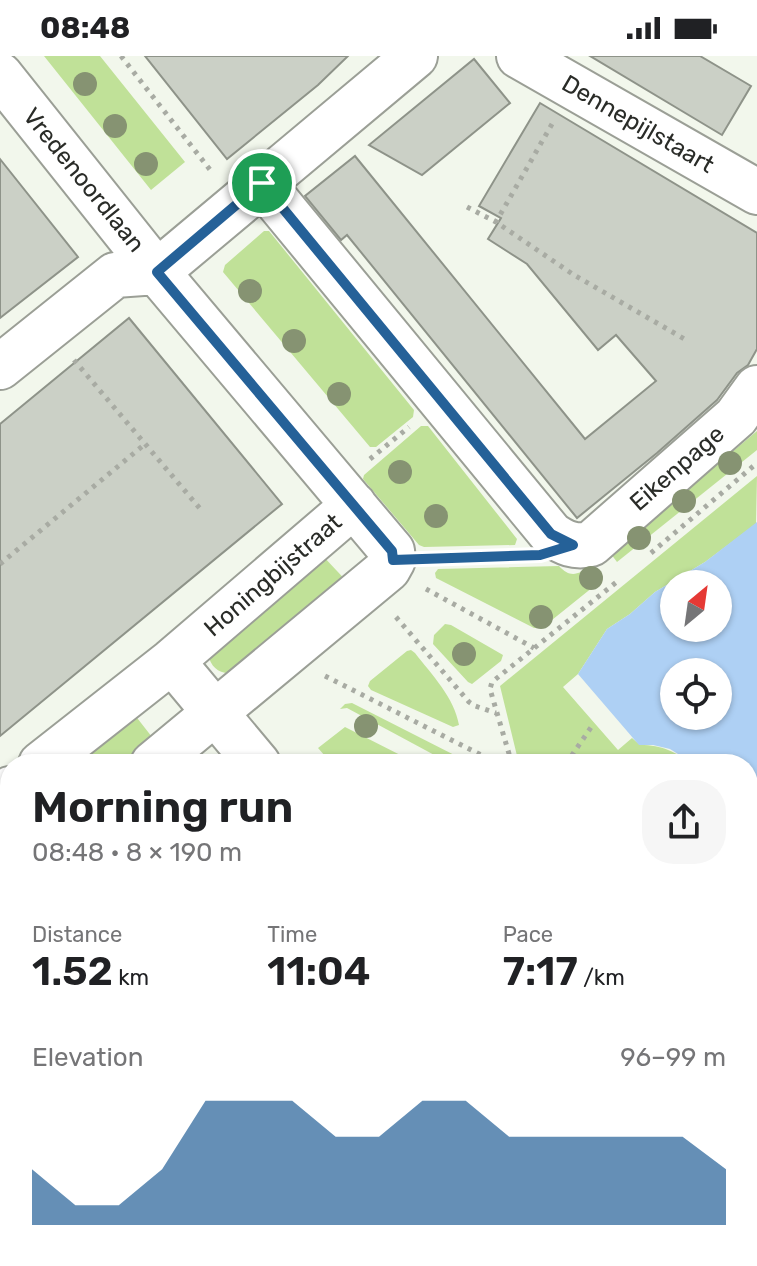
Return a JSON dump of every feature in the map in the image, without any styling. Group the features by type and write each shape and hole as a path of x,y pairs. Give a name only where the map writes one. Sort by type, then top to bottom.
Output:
{"street":[{"path":"0,367 115,275 157,272 415,56"},
{"name":"Dennepijlstaart","path":"519,56 757,192"},
{"name":"Vredenoordlaan","path":"0,75 157,272 346,496"},
{"path":"249,194 440,401 551,534 582,544"},
{"name":"Eikenpage","path":"582,544 736,417 757,388"},
{"name":"Honingbijstraat","path":"54,754 172,661 346,496 392,551 383,571"},
{"path":"165,754 383,571"},
{"path":"172,661 250,754"}],"path":[{"path":"121,56 249,194"},
{"path":"496,222 558,115"},
{"path":"467,207 496,222 574,275 688,341"},
{"path":"48,329 202,511"},
{"path":"346,496 440,401"},
{"path":"0,564 145,444"},
{"path":"640,562 757,463"},
{"path":"383,571 540,555 582,544"},
{"path":"383,571 534,648"},
{"path":"383,571 469,702 497,713"},
{"path":"509,754 490,689 492,682 629,571"},
{"path":"284,655 479,754"},
{"path":"573,754 594,723"}],"green space":[{"path":"44,56 100,56 185,162 151,190"},
{"path":"264,231 269,231 414,410 413,417 376,447 370,447 223,272 225,265"},
{"path":"421,426 428,426 517,539 515,545 419,545 363,479"},
{"path":"757,431 757,450 617,562 611,554"},
{"path":"757,476 756,524 692,570 660,570 660,589 607,629 578,674 563,687 618,750 632,738 640,745 655,746 675,754 517,754 500,686"},
{"path":"322,555 352,587 233,674 215,668 209,658"},
{"path":"559,566 574,574 590,566 603,579 542,628 534,628 436,578 435,573 438,569"},
{"path":"445,624 503,655 501,661 472,684 468,682 433,644 434,635"},
{"path":"411,650 447,696 459,725 453,727 368,686 370,681"},
{"path":"352,703 452,754 432,754 347,708 340,709"},
{"path":"127,705 159,746 149,754 67,754"},
{"path":"345,727 398,754 323,754 318,748"}],"water":[{"path":"757,522 757,754 678,754 653,745 639,745 578,674 607,629 660,589 660,642 732,642 732,570 692,570"}],"building":[{"path":"145,56 348,56 318,85 227,159"},
{"path":"590,56 700,56 751,86 722,135"},
{"path":"474,59 510,103 422,175 369,145"},
{"path":"540,103 757,233 757,349 748,365 737,373 717,400 577,518 347,235 341,240 305,196 355,156 585,439 656,381 616,335 598,350 527,264 488,239 501,218 479,206"},
{"path":"0,159 78,257 0,318"},
{"path":"129,318 282,504 0,736 0,424"}],"route":[{"path":"262,183 551,534 573,545 540,555 393,560 392,551 157,272 262,183"}]}
